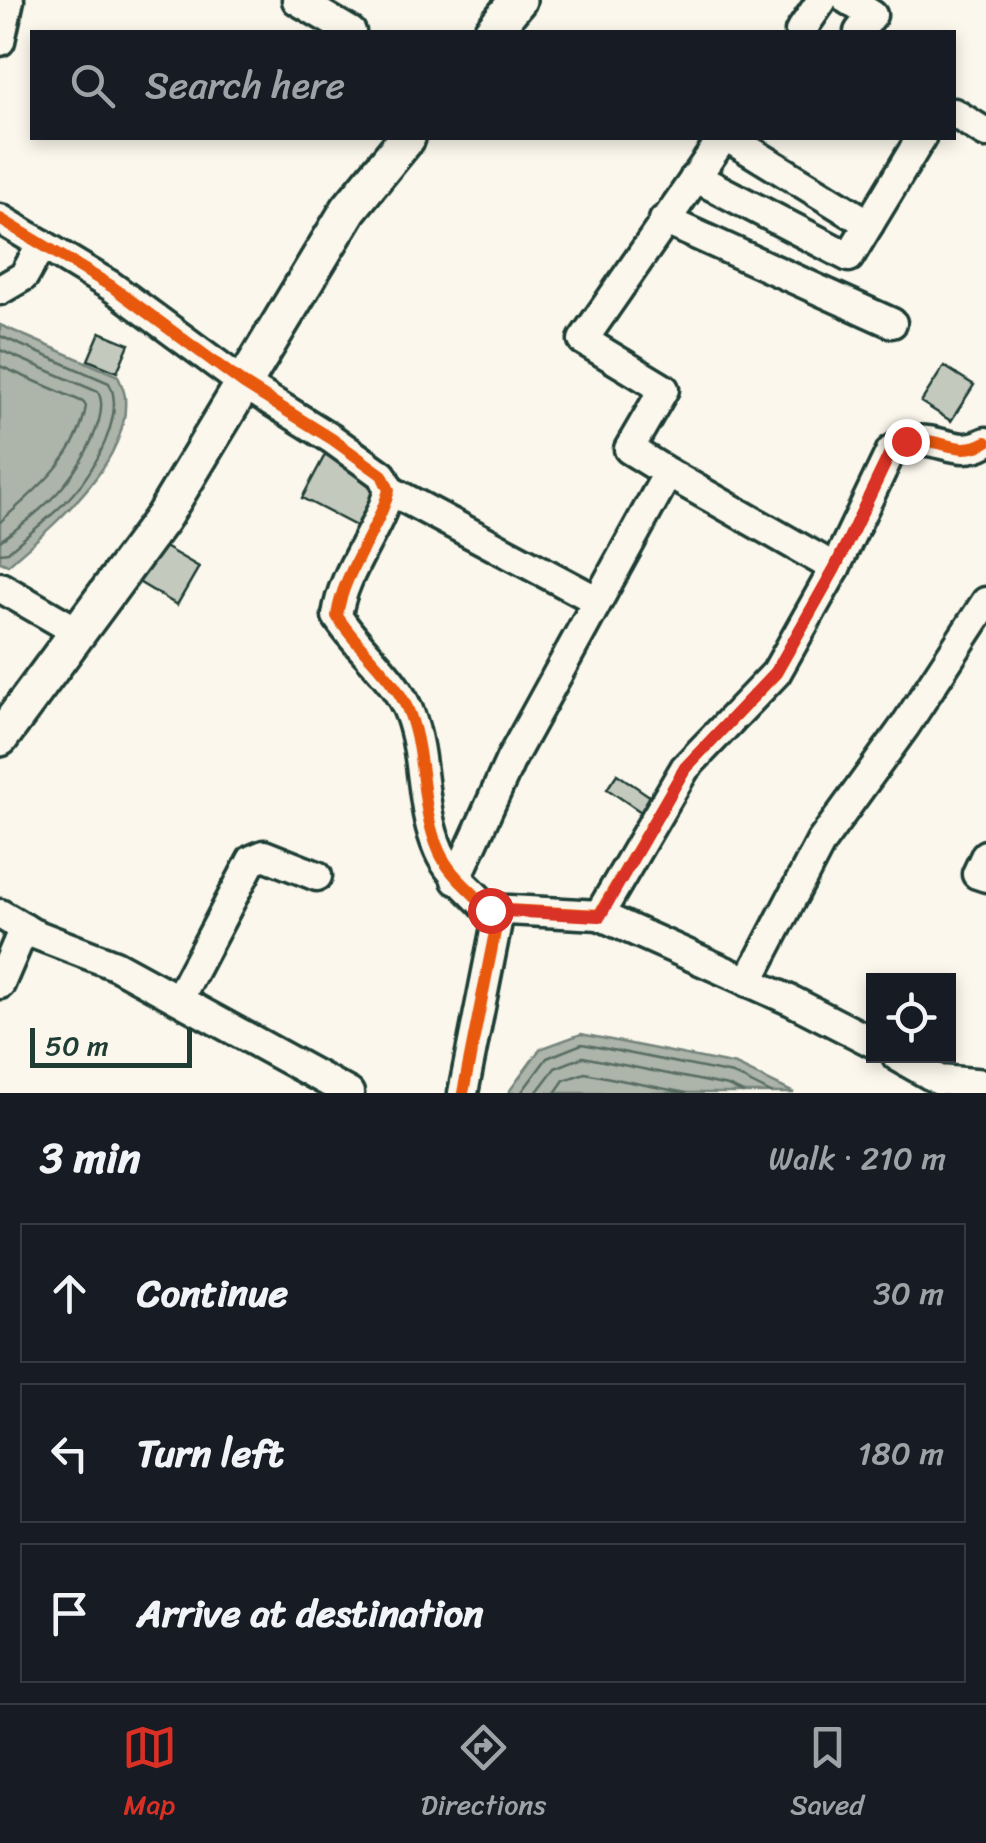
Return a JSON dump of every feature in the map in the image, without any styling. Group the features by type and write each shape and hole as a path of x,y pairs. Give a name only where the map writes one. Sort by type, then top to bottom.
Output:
{"main road":[{"path":"494,30 518,0"},
{"path":"0,738 163,518 349,209 405,140"}],"street":[{"path":"297,0 348,30"},
{"path":"801,30 822,0"},
{"path":"0,40 8,1"},
{"path":"956,114 986,133"},
{"path":"724,140 664,220 583,340 664,389 629,448 835,568"},
{"path":"729,140 869,224"},
{"path":"695,177 849,257 920,140"},
{"path":"0,219 111,286 244,384 382,475 389,490 596,600"},
{"path":"664,220 892,323"},
{"path":"0,290 24,276 42,244"},
{"path":"600,916 685,768 776,672 835,568 891,451 906,441 926,438 962,449 986,442"},
{"path":"456,880 511,759 668,473"},
{"path":"389,490 370,540 340,593 337,616 410,713 430,823 439,851 456,880 490,910 497,922 462,1093"},
{"path":"0,587 78,632"},
{"path":"748,982 821,842 905,726 976,639 986,602"},
{"path":"178,998 252,860 264,855 318,876"},
{"path":"986,855 977,874 986,877"},
{"path":"490,910 600,916 866,1039"},
{"path":"0,984 12,921 115,965 348,1093"},
{"path":"906,1063 935,1086 986,1084"}],"water":[{"path":"0,325 118,376 125,398 123,423 102,470 66,512 8,565 0,562"},
{"path":"581,1034 736,1065 794,1093 508,1093 540,1049"}],"building":[{"path":"100,332 129,344 117,372 88,360"},
{"path":"944,366 974,385 951,421 921,402"},
{"path":"326,453 383,484 360,528 302,498"},
{"path":"154,541 199,567 177,605 132,578"},
{"path":"617,774 657,801 647,816 607,789"}],"cycle path":[{"path":"0,219 111,286 244,384 382,475 389,490 384,506 346,584 337,616 404,702 419,749 429,818 439,851 451,871 497,922 463,1093"},
{"path":"490,909 599,915 685,768 776,673 835,568 891,451 918,441 962,448 986,442"}],"route":[{"path":"490,910 600,916 685,768 776,672 835,568 891,451 906,441"}]}
